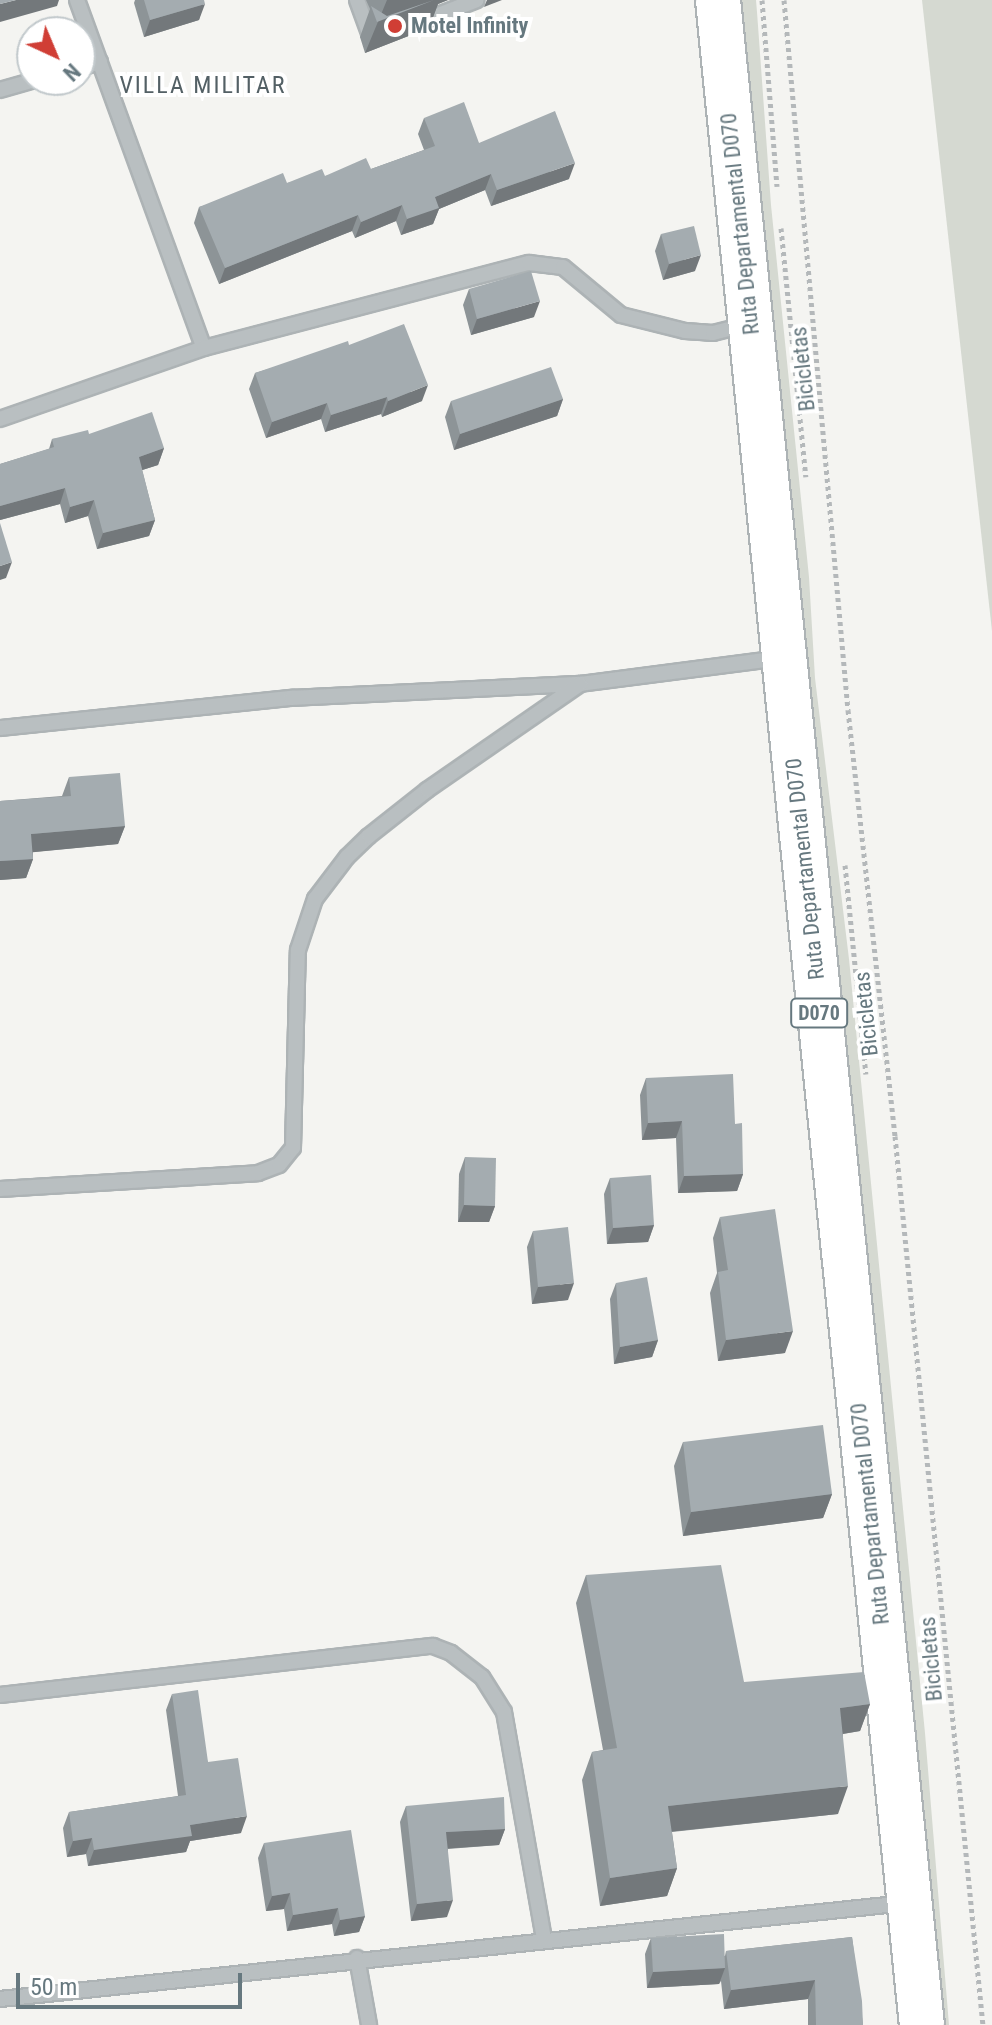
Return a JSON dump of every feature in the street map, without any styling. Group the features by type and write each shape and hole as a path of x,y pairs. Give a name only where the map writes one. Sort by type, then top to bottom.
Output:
{"main road":[{"name":"Ruta Departamental D070","path":"718,0 922,2025"}],"street":[{"path":"77,0 204,348"},
{"path":"357,0 369,33 376,37 477,0"},
{"path":"96,63 100,62"},
{"path":"0,419 204,348 529,263 563,267 621,315 685,331 713,333 750,323"},
{"path":"0,728 292,698 580,684 783,657"},
{"path":"0,1189 258,1173 279,1165 293,1148 298,950 307,918 321,890 358,847 427,790 580,684"},
{"path":"0,1695 433,1646 451,1653 482,1677 504,1712 544,1939"},
{"path":"0,1999 357,1958 909,1902"},
{"path":"357,1958 369,2025"}],"path":[{"name":"Bicicletas","path":"784,0 848,710 892,1106 983,2025"}],"shaded area":[{"path":"740,0 756,0 771,205 809,577 815,678 849,959 925,1733 949,2025 937,2025 755,193"},
{"path":"922,0 992,0 992,631"}],"building":[{"path":"144,0 204,0 205,4 150,20"},
{"path":"434,0 377,22 371,6 387,16"},
{"path":"464,102 479,143 555,111 575,163 497,190 491,174 435,197 439,208 407,219 402,205 361,222 358,215 225,268 199,207 283,173 287,183 322,169 325,176 366,158 371,169 435,146 424,118"},
{"path":"694,226 701,255 669,264 661,234"},
{"path":"531,271 540,301 477,319 469,289"},
{"path":"404,324 428,385 388,401 387,397 331,415 327,403 272,422 255,373 348,341 349,345"},
{"path":"551,367 563,399 460,434 451,401"},
{"path":"152,412 164,448 139,457 155,520 103,533 94,500 70,507 65,488 0,506 0,464 54,447 52,439 88,430 89,434"},
{"path":"0,523 12,562 0,566"},
{"path":"120,773 125,826 31,834 33,859 0,861 0,801 71,796 69,777"},
{"path":"733,1074 735,1124 742,1123 743,1174 684,1176 682,1121 648,1123 646,1078"},
{"path":"465,1157 496,1158 495,1206 464,1205"},
{"path":"651,1175 654,1225 613,1228 610,1178"},
{"path":"775,1209 793,1331 726,1340 718,1272 728,1270 720,1217"},
{"path":"568,1227 574,1283 538,1287 533,1231"},
{"path":"647,1277 658,1340 620,1347 616,1283"},
{"path":"823,1425 832,1494 691,1512 683,1442"},
{"path":"721,1565 744,1682 864,1672 870,1704 840,1708 848,1786 668,1806 677,1868 610,1878 592,1752 617,1748 586,1575"},
{"path":"198,1690 208,1762 238,1758 247,1816 190,1825 192,1836 94,1850 92,1838 73,1841 69,1812 186,1795 172,1694"},
{"path":"504,1797 505,1829 446,1832 453,1900 417,1904 406,1806"},
{"path":"351,1830 365,1916 340,1920 338,1908 293,1915 290,1893 272,1896 264,1843"},
{"path":"724,1934 725,1968 653,1972 651,1938"},
{"path":"852,1937 863,2025 816,2025 815,1980 731,1990 726,1951"}],"place":[{"name":"Motel Infinity","path":"395,26"}],"district":[{"name":"VILLA MILITAR","path":"203,86"}]}
